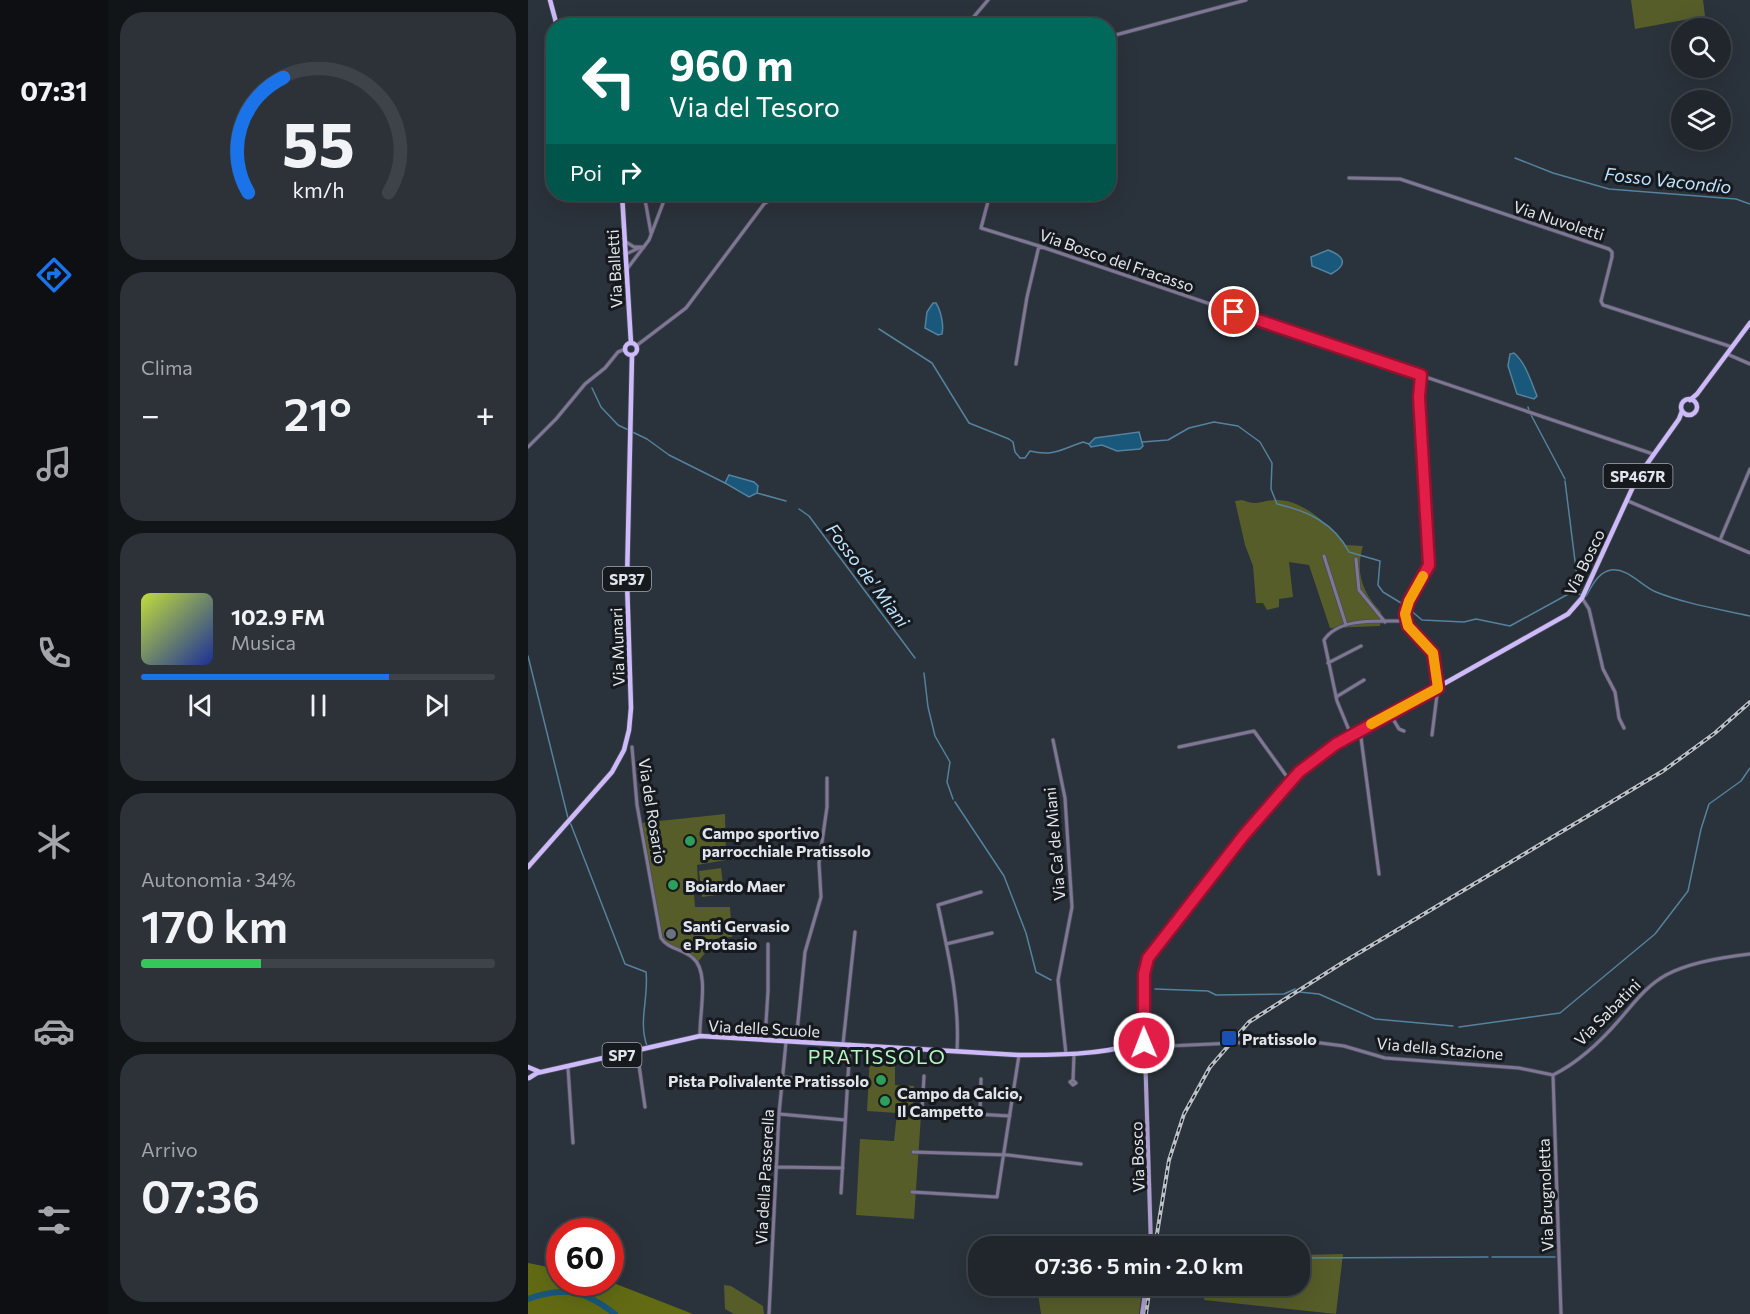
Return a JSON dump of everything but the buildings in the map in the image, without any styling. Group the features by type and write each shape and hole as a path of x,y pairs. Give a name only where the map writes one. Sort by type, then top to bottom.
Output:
{"main road":[{"path":"550,0 555,18"},
{"name":"Via Balletti","path":"622,201 631,343"},
{"name":"Via Bosco","path":"1151,1236 1144,974 1145,965 1152,951 1290,781 1311,762 1360,730 1568,614 1583,595 1636,478 1679,419 1683,403 1697,394 1750,323"},
{"path":"632,355 628,354 625,349 626,345 631,343 636,346"},
{"name":"Via Munari","path":"528,867 614,769 624,750 629,730 631,708 627,581 632,355 636,352 636,346"},
{"name":"Via Bosco","path":"1679,419 1695,412 1697,394"},
{"path":"1690,400 1695,403"},
{"path":"1682,411 1687,415"},
{"name":"Via Bosco","path":"1144,1023 1135,1043 1136,1052 1146,1067"},
{"name":"Via delle Scuole","path":"529,1079 543,1073 700,1036 1019,1055 1066,1054 1124,1047 1135,1043"},
{"path":"1135,1043 1145,1047"},
{"path":"1124,1047 1136,1052 1145,1047"},
{"path":"529,1079 528,1067 543,1073"},
{"path":"1142,1314 1145,1296"}],"street":[{"path":"973,18 988,0"},
{"path":"1116,35 1246,0"},
{"name":"Via Nuvoletti","path":"1349,178 1400,179 1609,249 1612,257 1601,301 1603,305 1732,347"},
{"path":"645,201 651,235"},
{"path":"626,270 651,235 664,201"},
{"path":"636,346 686,308 768,201"},
{"name":"Via Bosco del Fracasso","path":"988,201 981,228 1653,454"},
{"path":"625,242 642,248"},
{"path":"1016,364 1027,297 1039,246"},
{"path":"625,255 634,256 642,248"},
{"path":"528,447 556,419 585,384 605,368 618,352 625,349"},
{"path":"1727,354 1750,364"},
{"path":"1421,375 1419,397 1429,565 1409,601 1405,614 1406,621 1433,653 1437,688 1432,735"},
{"path":"1720,540 1750,469"},
{"path":"1626,500 1750,553"},
{"path":"1324,556 1346,625"},
{"path":"1356,559 1359,590 1384,622"},
{"path":"1583,595 1603,669 1615,692 1619,718 1624,728"},
{"path":"1351,736 1336,697 1324,640 1336,627 1406,621"},
{"path":"1328,663 1361,646"},
{"path":"1336,697 1364,680"},
{"path":"1390,714 1399,729 1404,731"},
{"path":"1360,730 1380,874"},
{"path":"1179,747 1254,731 1290,781"},
{"name":"Via Ca' de Miani","path":"1053,740 1065,798 1072,907 1058,980 1066,1054"},
{"name":"Via del Rosario","path":"632,747 637,805 661,938 665,944 689,955 700,965 703,983 700,1036"},
{"path":"796,1042 805,951 820,902 819,863 827,807 827,778"},
{"path":"957,1051 958,1026 938,905 981,892"},
{"name":"Via delle Scuole","path":"843,1044 855,932"},
{"path":"946,944 992,933"},
{"path":"765,1039 768,944"},
{"name":"Via Sabatini","path":"1553,1075 1564,1069 1589,1048 1618,1022 1645,990 1666,975 1693,965 1750,954"},
{"name":"Via della Stazione","path":"1145,1047 1298,1040 1344,1046 1385,1058 1519,1068 1553,1075"},
{"name":"Via della Passerella","path":"769,1314 779,1114 786,1042"},
{"path":"841,1193 850,1044"},
{"path":"637,1051 645,1107"},
{"path":"1073,1080 1074,1053"},
{"path":"912,1192 998,1197 1019,1055"},
{"path":"568,1068 573,1143"},
{"name":"Via Brugnoletta","path":"1553,1075 1561,1314"},
{"path":"922,1111 924,1076"},
{"path":"783,1077 848,1083"},
{"path":"980,1115 981,1079"},
{"path":"916,1110 1010,1116"},
{"path":"779,1114 845,1120"},
{"path":"913,1152 1004,1155 1081,1164"},
{"path":"776,1167 843,1168"}],"green space":[{"path":"1631,0 1703,0 1705,16 1671,18 1671,22 1635,29"},
{"path":"1274,500 1295,504 1314,515 1346,545 1363,546 1360,573 1369,597 1381,612 1380,626 1330,628 1309,565 1289,562 1293,597 1279,599 1279,607 1267,610 1263,603 1256,603 1253,566 1245,545 1235,501 1255,503"},
{"name":"Boiardo Maer","path":"725,814 726,860 697,865 698,881 693,882 695,907 730,907 732,937 717,938 697,963 662,940 659,935 641,823"},
{"path":"721,868 724,894 702,897 699,871"},
{"path":"870,1055 895,1057 895,1085 914,1086 913,1112 921,1115 914,1219 856,1215 860,1139 894,1141 897,1113 867,1111"},
{"path":"1343,1254 1336,1314 1204,1300 1205,1296 1310,1296 1310,1255"},
{"path":"528,1263 546,1267 546,1296 624,1296 624,1287 693,1314 528,1314"},
{"path":"724,1285 731,1286 763,1306 764,1314 734,1314 725,1309"},
{"path":"1038,1296 1131,1296 1141,1298 1139,1314 1041,1314"}],"water":[{"path":"1328,250 1342,260 1340,267 1331,274 1312,266 1311,257"},
{"path":"933,303 936,303 941,314 942,334 938,335 925,328 927,312"},
{"path":"1514,353 1528,373 1537,396 1534,399 1517,394 1508,366 1510,354"},
{"path":"1139,432 1143,446 1140,449 1117,451 1102,445 1091,447 1089,444 1095,438"},
{"path":"729,475 754,482 758,486 757,493 749,497 725,483"}],"waterway":[{"name":"Fosso Vacondio","path":"1515,158 1553,173 1609,189 1736,199 1750,204"},
{"path":"879,329 932,363 969,423 1009,439 1013,442 1015,452 1020,458 1025,458 1030,451 1051,453 1083,442 1089,444"},
{"name":"Fosso de' Miani","path":"592,388 601,407 618,425 647,439 669,455 725,483"},
{"path":"1530,413 1565,479"},
{"path":"1142,442 1168,440 1189,428 1214,422 1238,426 1260,442 1272,463 1271,489 1277,504 1299,510 1319,520 1336,533 1349,552 1380,561 1378,585 1383,592 1406,606"},
{"path":"1565,481 1577,577 1572,592 1582,595"},
{"name":"Fosso de' Miani","path":"757,493 786,501"},
{"name":"Fosso de' Miani","path":"799,509 809,516 915,658"},
{"path":"1586,596 1602,574 1606,571 1617,570 1629,574 1650,589 1667,596 1750,616"},
{"path":"1409,609 1422,620 1464,622 1476,619 1510,626 1572,592"},
{"path":"528,656 568,818"},
{"name":"Fosso de' Miani","path":"924,673 928,707 935,736 950,762 947,782 953,799"},
{"name":"Fosso de' Miani","path":"1459,1027 1560,1013 1655,934 1688,891 1701,829 1709,804 1741,781 1750,768"},
{"name":"Fosso de' Miani","path":"955,802 1004,876 1026,933 1036,972 1051,980"},
{"path":"570,822 625,964 646,972 643,1027 647,1046"},
{"name":"Fosso de' Miani","path":"1155,989 1208,991 1216,995 1284,994 1295,989"},
{"name":"Fosso de' Miani","path":"1299,992 1319,994 1375,1019 1453,1026"},
{"path":"1310,1258 1488,1257"},
{"path":"1492,1257 1555,1257"},
{"path":"528,1299 553,1292 574,1293 594,1300 615,1314"}],"railway":[{"path":"1157,1236 1169,1160 1184,1114 1210,1067 1249,1022 1342,963 1663,771 1715,733 1750,702"},
{"path":"1146,1314 1149,1296"}],"slow traffic":[{"path":"1371,724 1438,688 1433,653 1408,626 1405,614 1409,601 1423,576"}],"place":[{"name":"Campo sportivo parrocchiale Pratissolo","path":"690,841"},
{"name":"Boiardo Maer","path":"673,885"},
{"name":"Santi Gervasio e Protasio","path":"671,934"},
{"name":"Pratissolo","path":"1229,1038"},
{"name":"Pista Polivalente Pratissolo","path":"881,1080"},
{"name":"Campo da Calcio, Il Campetto","path":"885,1101"}],"district":[{"name":"PRATISSOLO","path":"877,1056"}],"route":[{"path":"1144,1043 1144,974 1148,958 1155,946 1275,797 1299,772 1336,744 1438,688 1433,653 1408,626 1405,614 1409,601 1429,565 1419,397 1421,375 1234,312"}]}
